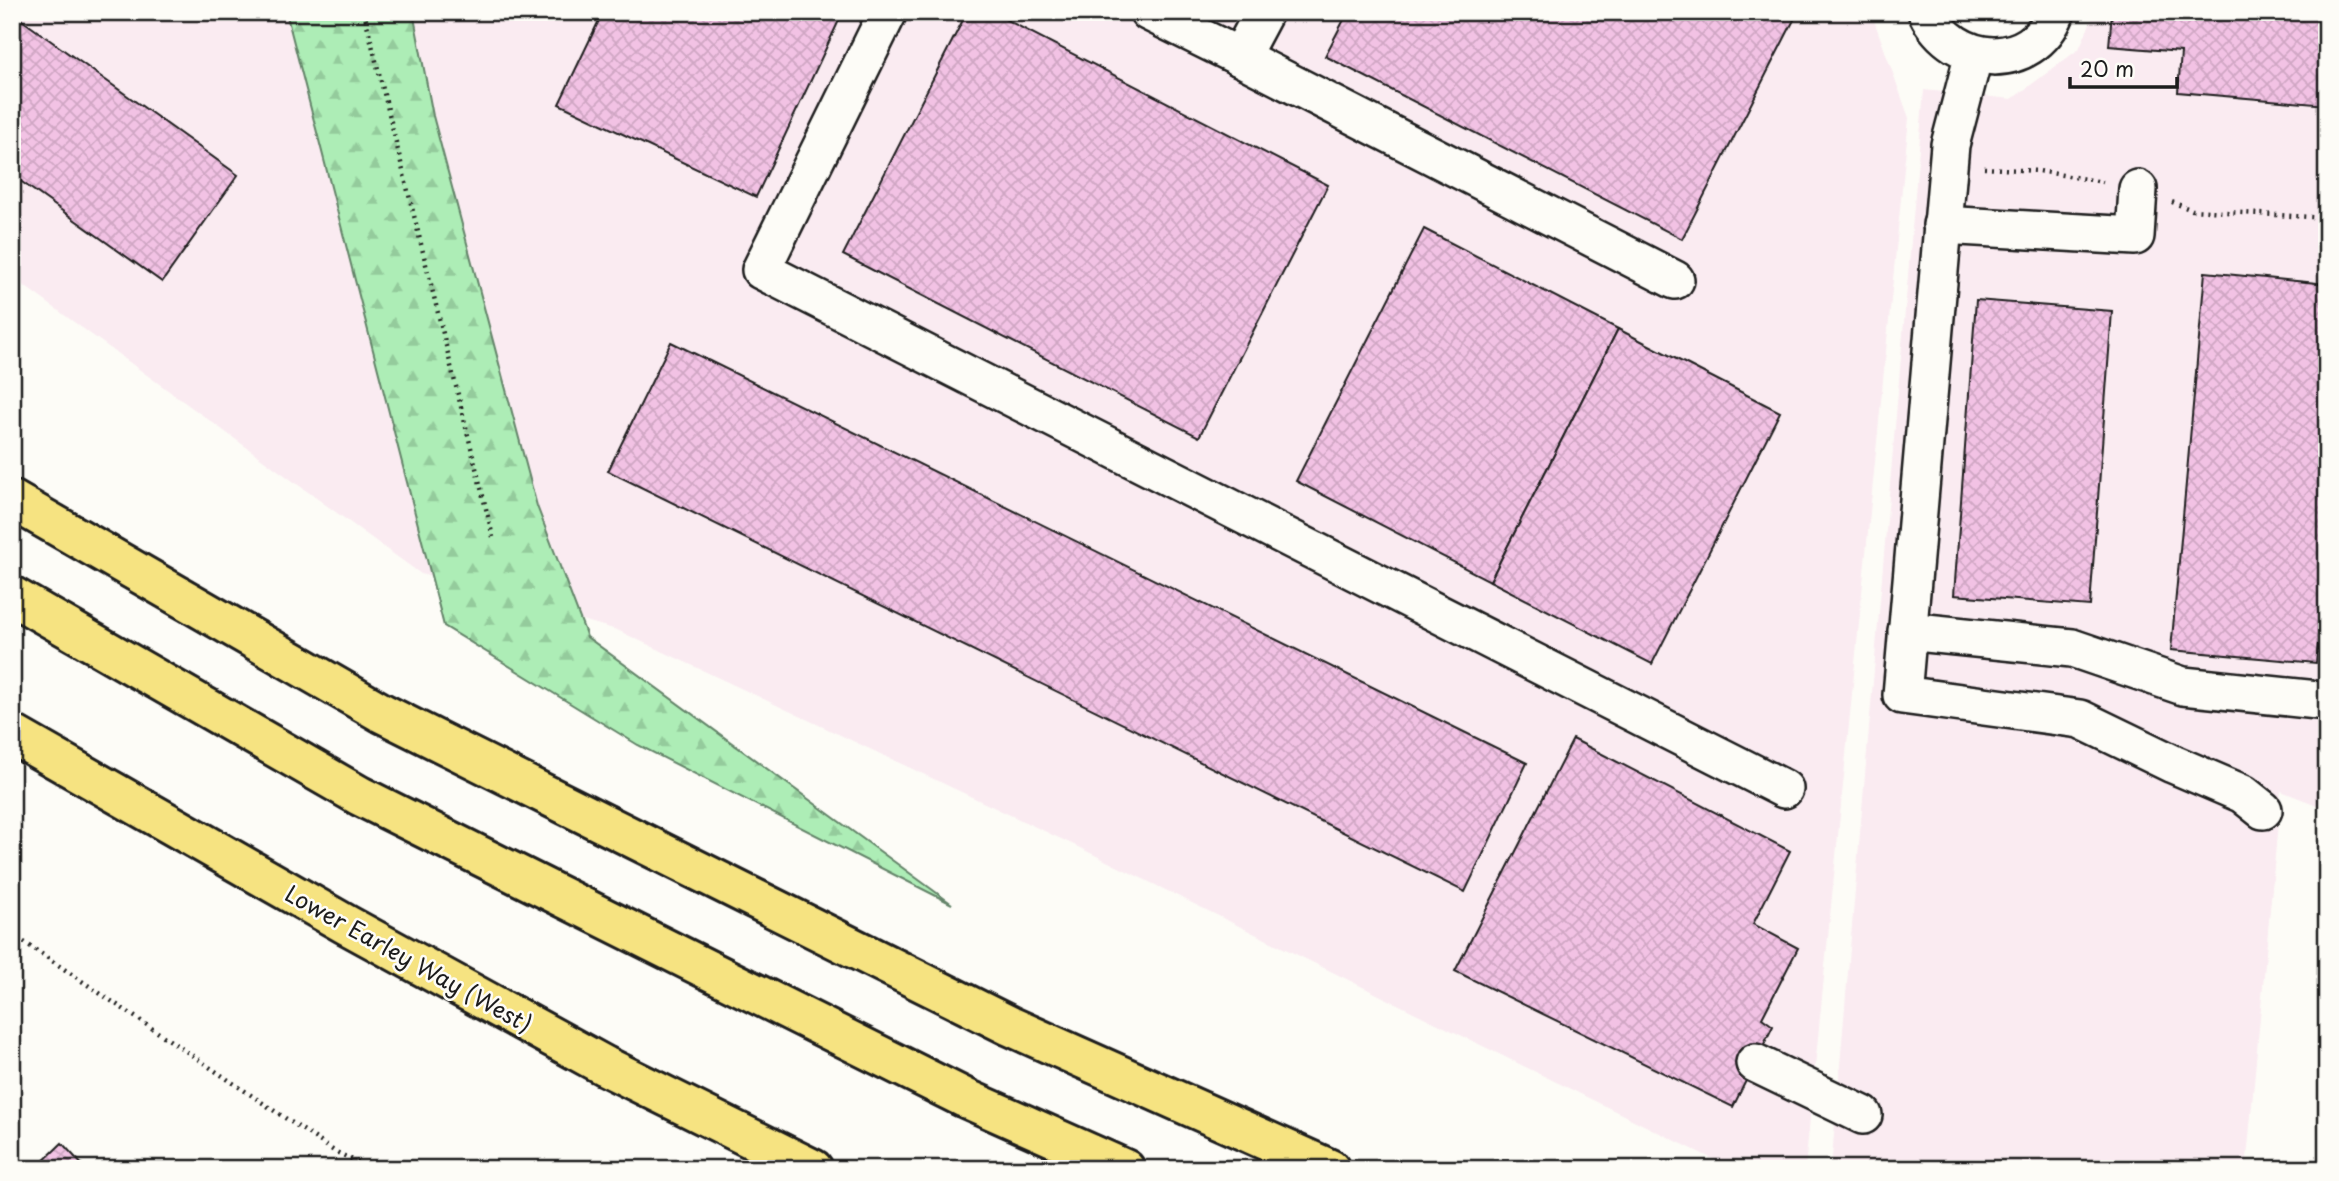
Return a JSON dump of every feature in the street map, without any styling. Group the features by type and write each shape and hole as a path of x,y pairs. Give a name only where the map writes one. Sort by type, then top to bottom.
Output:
{"main road":[{"path":"12,500 382,713 1010,1026 1330,1169"},
{"path":"12,596 360,796 965,1098 1125,1169"},
{"name":"Lower Earley Way (West)","path":"12,734 347,925 581,1052 813,1169"}],"street":[{"path":"888,12 761,270 1784,789"},
{"path":"1149,12 1675,279"},
{"path":"1240,57 1264,12"},
{"path":"1927,12 1935,28 1952,44 1974,54 1993,56 2011,54 2027,47 2053,21 2056,12"},
{"path":"1974,54 1950,145 1902,695 2080,719 2243,794 2263,810"},
{"path":"1942,225 2135,236 2138,189"},
{"path":"1907,631 2072,648 2183,686 2327,701"},
{"path":"1755,1063 1863,1115"}],"path":[{"path":"364,12 493,537"},
{"path":"12,934 334,1151 373,1169"}],"shaded area":[{"path":"12,12 1871,12 1909,118 1805,1169 1733,1169 1074,845 617,630 421,574 12,277"},
{"path":"2095,12 2327,12 2327,809 2281,791 2246,1169 1831,1169 1924,90 2012,99 2079,49"}],"green space":[{"path":"286,12 413,12 433,116 537,506 587,637 952,904 638,745 444,626"}],"building":[{"path":"603,12 843,12 756,197 559,104"},
{"path":"967,12 991,12 1328,185 1199,437 843,255"},
{"path":"1348,12 1798,12 1682,239 1325,56"},
{"path":"2112,12 2184,17 2184,12 2327,12 2327,105 2178,92 2181,52 2109,46"},
{"path":"12,13 238,175 162,282 12,175"},
{"path":"1424,229 1618,329 1490,581 1296,481"},
{"path":"2205,272 2327,284 2327,597 2323,597 2316,663 2171,650"},
{"path":"1976,300 2112,311 2090,606 1954,595"},
{"path":"1618,329 1780,412 1652,664 1490,581"},
{"path":"671,342 1527,763 1465,892 608,471"},
{"path":"1573,739 1790,851 1753,924 1798,948 1762,1018 1773,1026 1733,1107 1455,971"},
{"path":"62,1143 86,1169 35,1169"}]}
